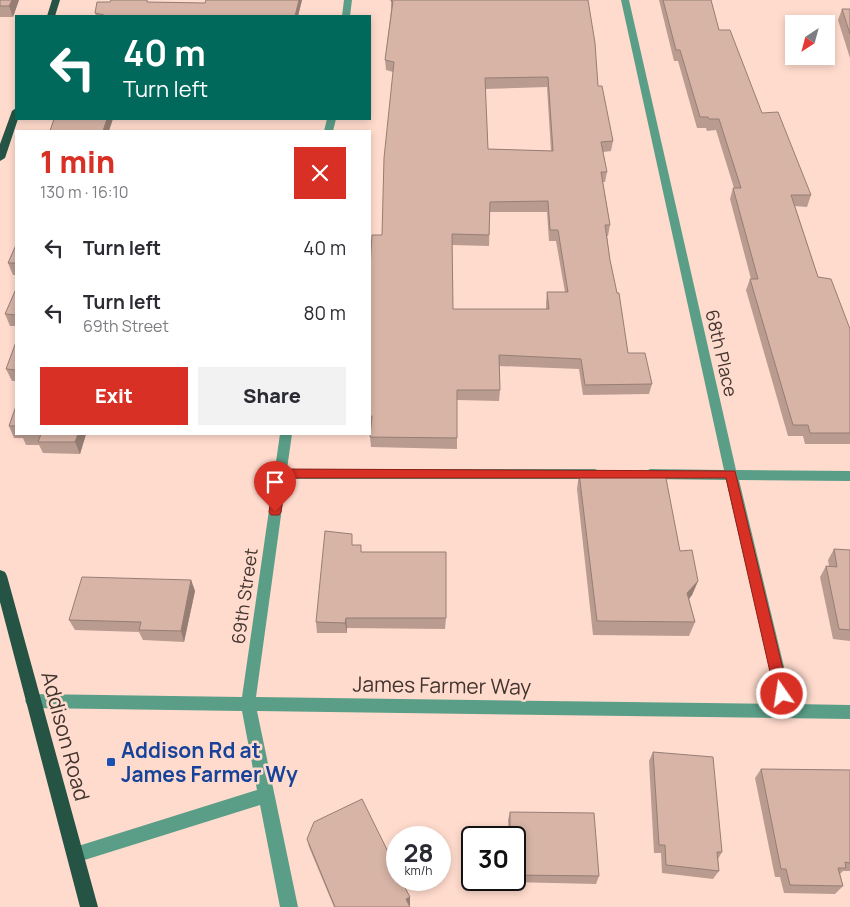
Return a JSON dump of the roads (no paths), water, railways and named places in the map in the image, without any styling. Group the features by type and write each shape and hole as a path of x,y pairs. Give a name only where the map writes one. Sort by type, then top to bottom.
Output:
{"main road":[{"path":"50,15 56,0"},
{"path":"0,158 15,114"},
{"name":"Addison Road","path":"0,576 89,907"}],"street":[{"path":"346,15 348,0"},
{"name":"68th Place","path":"625,0 730,474 786,712"},
{"name":"69th Street","path":"286,435 248,704 289,907"},
{"path":"281,474 610,474"},
{"path":"640,474 850,476"},
{"name":"James Farmer Way","path":"33,701 850,712"},
{"path":"75,855 266,794"}],"place":[{"name":"Addison Rd at James Farmer Wy","path":"111,762"}]}
